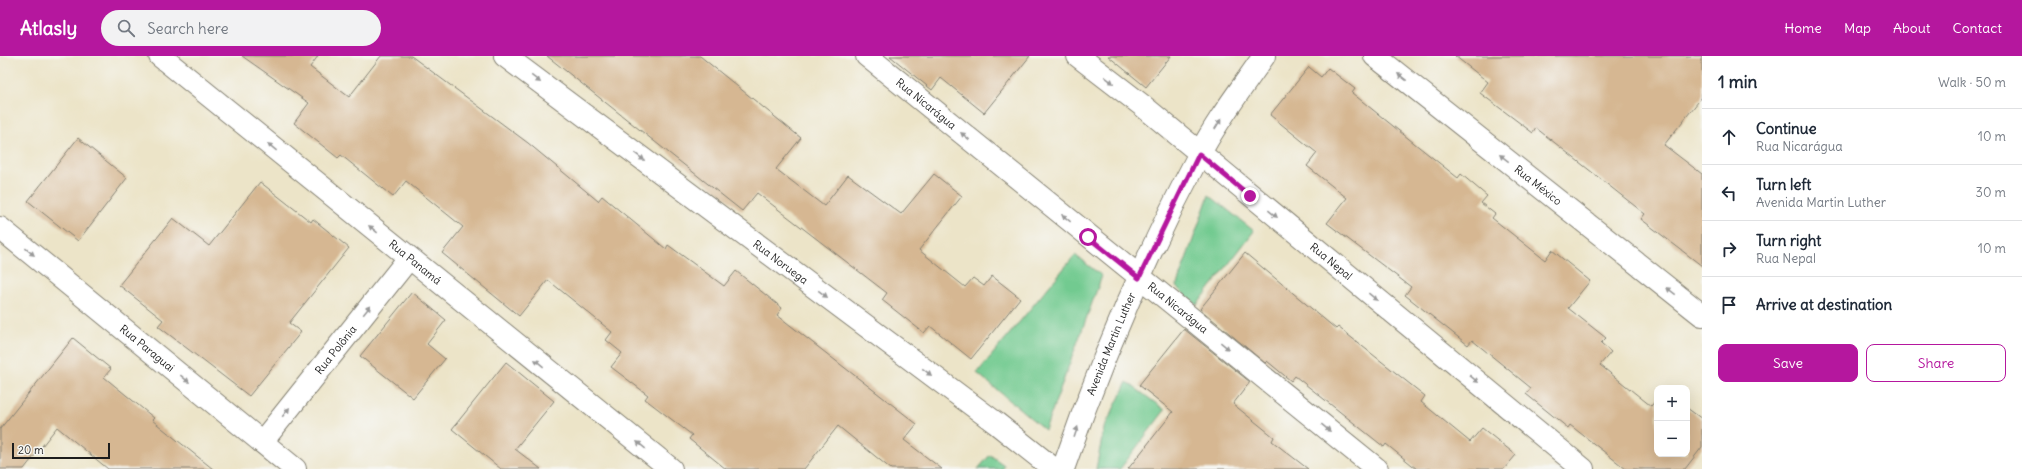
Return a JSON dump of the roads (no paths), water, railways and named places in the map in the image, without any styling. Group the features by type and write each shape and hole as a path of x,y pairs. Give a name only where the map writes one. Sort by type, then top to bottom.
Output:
{"street":[{"name":"Rua Panamá","path":"160,56 671,469"},
{"name":"Rua Noruega","path":"505,56 996,423 1054,469"},
{"name":"Rua Nicarágua","path":"867,56 1139,278 1377,469"},
{"name":"Rua Nepal","path":"1078,56 1143,106 1199,154 1583,469"},
{"name":"Avenida Martin Luther","path":"1063,469 1087,399 1139,278 1199,154 1232,102 1264,56"},
{"name":"Rua México","path":"1375,56 1702,315"},
{"name":"Rua Paraguai","path":"0,228 295,469"},
{"name":"Rua Polônia","path":"262,442 409,258"}]}
